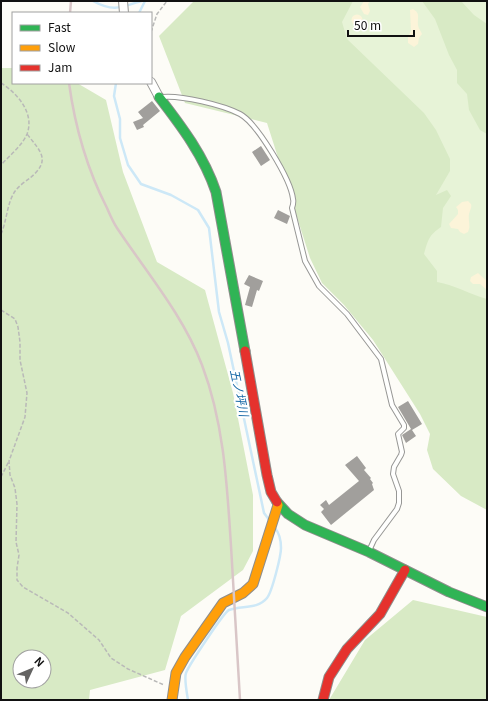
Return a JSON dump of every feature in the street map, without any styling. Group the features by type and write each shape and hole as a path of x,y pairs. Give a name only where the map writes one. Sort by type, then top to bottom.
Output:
{"street":[{"path":"123,1 124,12"},
{"path":"152,84 159,97 198,150 212,177 216,192 267,475 276,509 253,584 248,590 230,598 223,603 185,657 176,673 172,700"},
{"path":"276,509 288,514 306,525 369,552 449,592 487,606"},
{"path":"323,700 330,678 347,649 380,614 405,570"}],"lane":[{"path":"159,97 172,96 206,102 240,114 253,126 284,172 290,186 294,200 292,208 305,261 319,286 347,314 381,359 392,405 404,425 404,428 398,434 402,452 394,467 393,474 400,496 397,510 374,540 369,552"}],"path":[{"path":"152,29 157,14 167,1"},
{"path":"1,83 20,99 28,118 26,134 15,150 1,165"},
{"path":"1,234 9,206 16,190 38,171 42,162 42,153 26,134"},
{"path":"1,310 15,319 18,327 20,360 27,393 25,417 9,461 1,477"},
{"path":"9,461 10,475 15,488 17,504 16,542 19,555 17,580 23,587 68,613 99,640 111,658 128,670 174,689"}],"green space":[{"path":"194,1 353,1 342,22 347,39 424,113 436,130 450,159 450,171 436,195 447,190 451,196 443,208 441,227 430,238 424,254 437,271 437,282 487,299 487,510 461,496 433,469 427,450 430,434 420,414 373,340 344,305 322,283 310,258 267,123 185,103 159,36"},
{"path":"232,1 487,1 487,377"},
{"path":"422,1 461,1 474,15 487,24 487,134 480,130 469,110 467,94 457,83 457,70 449,55 435,19"},
{"path":"1,68 12,68 12,84 79,84 106,100 123,172 157,262 205,290 233,393 253,495 253,551 243,570 181,616 165,670 90,690 89,700 1,700"},
{"path":"413,600 487,617 487,700 329,700 365,640"}],"sand":[{"path":"364,1 370,1 368,4 370,11 368,15 364,14 360,7"},
{"path":"413,9 418,14 418,26 422,34 419,38 418,44 414,47 408,43 408,37 411,31 410,10"},
{"path":"357,14 361,16 363,20 361,24 357,26 353,24 351,20 353,16"},
{"path":"468,201 471,204 469,228 468,232 464,234 458,229 451,228 449,224 458,214 456,207 462,202"},
{"path":"478,273 487,281 487,290 480,284 473,284 470,281 471,277"}],"building":[{"path":"152,101 160,111 143,125 144,127 137,130 133,122 143,118 138,112"},
{"path":"261,146 270,160 261,166 252,152"},
{"path":"278,210 290,216 287,224 274,218"},
{"path":"249,275 263,281 259,291 257,290 252,307 245,305 250,287 244,284"},
{"path":"408,401 422,424 412,430 416,436 406,443 402,435 411,429 398,407"},
{"path":"357,456 366,468 364,470 371,478 370,479 373,483 374,490 331,525 321,512 324,509 320,505 326,500 329,505 359,481 345,465"}],"waterway":[{"path":"93,1 111,8 127,6 141,1"},
{"name":"五ノ坪川","path":"140,12 145,1"},
{"name":"五ノ坪川","path":"116,84 114,96 120,119 120,138 128,165 141,184 171,195 198,210 209,228 219,312 228,343 264,513 270,521"},
{"name":"五ノ坪川","path":"188,700 185,675 200,650 226,613 229,610 254,606 263,602 267,598 280,558 281,543 275,528"}],"railway":[{"path":"70,12 71,1"},
{"path":"69,84 78,132 93,178 116,226 164,295 185,329 202,365 209,387 220,431 226,477 240,700"}],"traffic: fast":[{"path":"159,97 199,154 216,192 245,351"},
{"path":"277,502 288,514 305,525 369,552 449,592 487,607"}],"traffic: slow":[{"path":"172,700 176,673 185,657 223,603 243,593 253,584 278,505"}],"traffic: jam":[{"path":"245,351 267,475 271,492 277,502"},
{"path":"323,700 329,677 347,649 380,614 405,570"}]}
